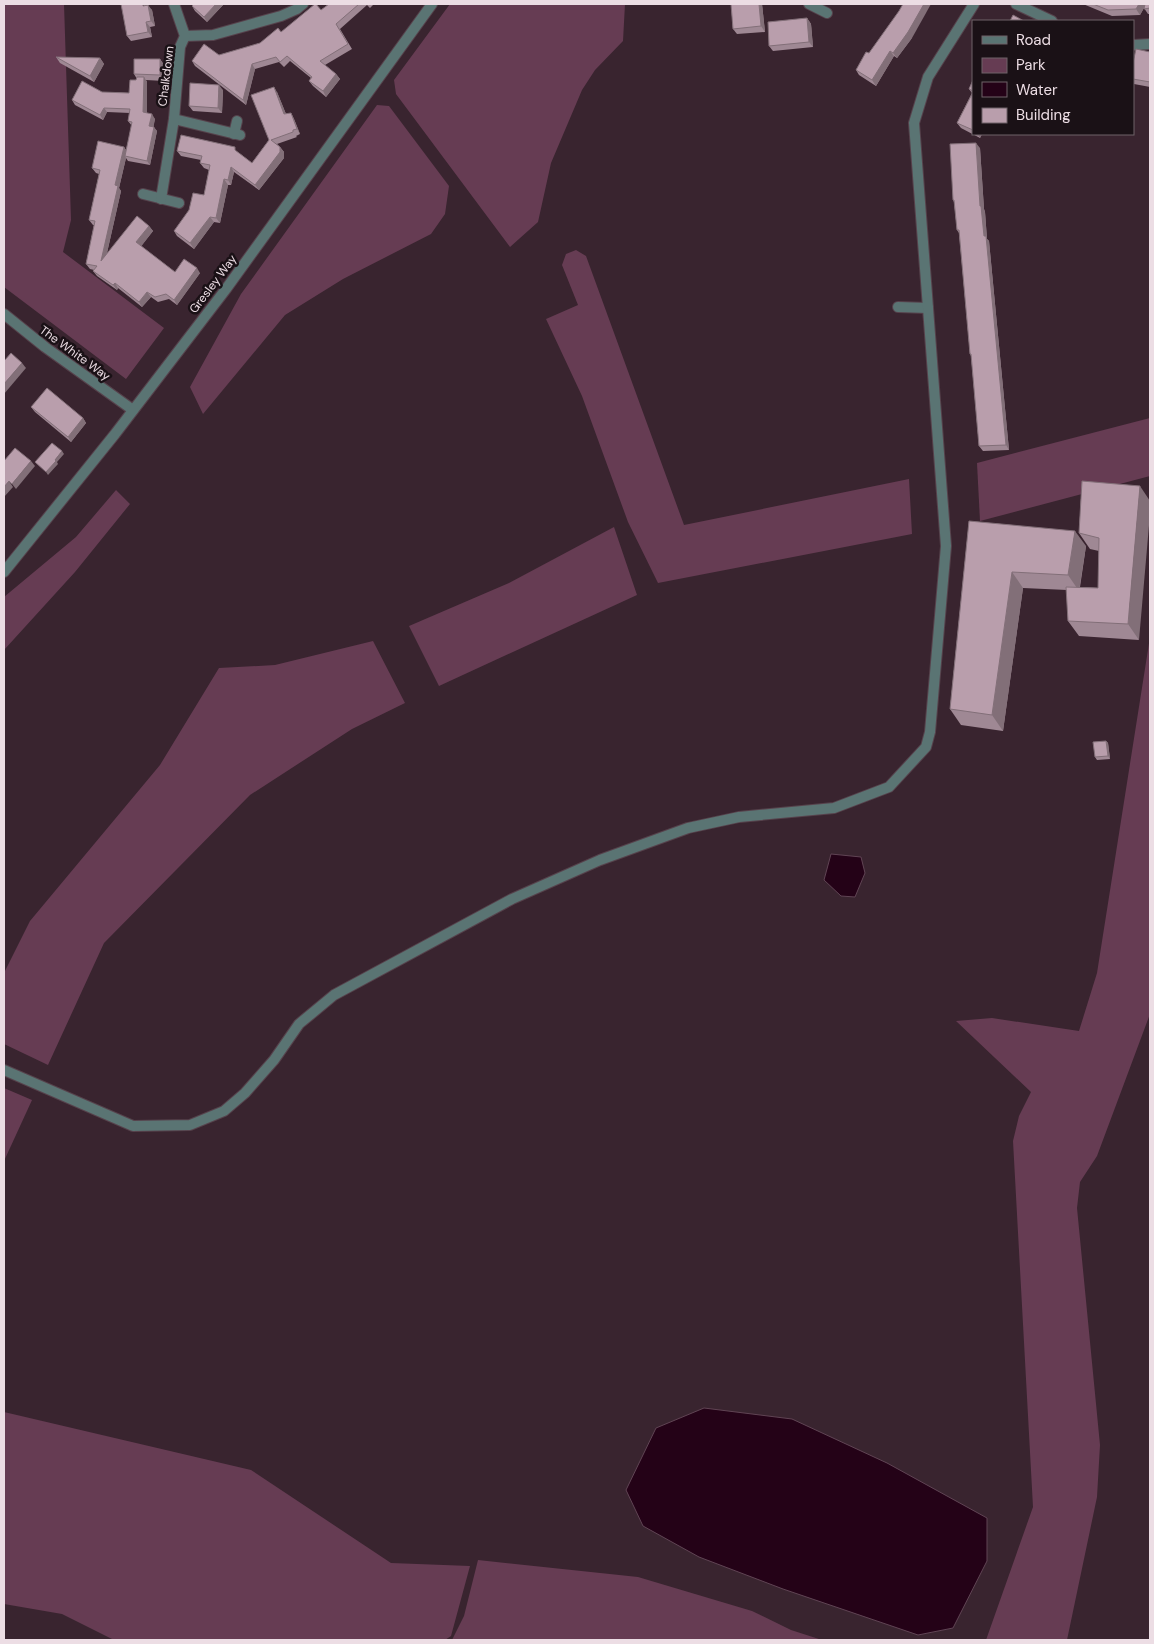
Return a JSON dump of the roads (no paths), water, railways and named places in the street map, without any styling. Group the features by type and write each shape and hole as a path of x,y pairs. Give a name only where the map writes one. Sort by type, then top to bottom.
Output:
{"street":[{"name":"Chalkdown","path":"161,198 174,119 180,47 185,36 174,4"},
{"name":"Chalkdown","path":"185,36 213,35 281,16 297,9 303,4"},
{"name":"Gresley Way","path":"4,572 133,410 226,289 432,4"},
{"path":"809,4 827,13"},
{"path":"4,1070 132,1126 190,1125 224,1111 244,1093 274,1060 299,1024 334,995 512,898 600,860 688,828 739,817 834,808 889,787 926,747 930,732 946,546 914,123 928,77 974,4"},
{"path":"1016,4 1050,20"},
{"path":"1134,45 1150,44"},
{"name":"Chalkdown","path":"174,119 237,134 237,121"},
{"path":"143,194 179,203"},
{"path":"898,307 928,308"},
{"name":"The White Way","path":"5,318 133,410"}],"water":[{"path":"831,854 861,857 865,873 855,897 841,896 824,880"},
{"path":"704,1408 792,1419 887,1463 987,1518 987,1561 953,1628 918,1635 783,1589 699,1557 643,1526 626,1490 656,1428"}]}
